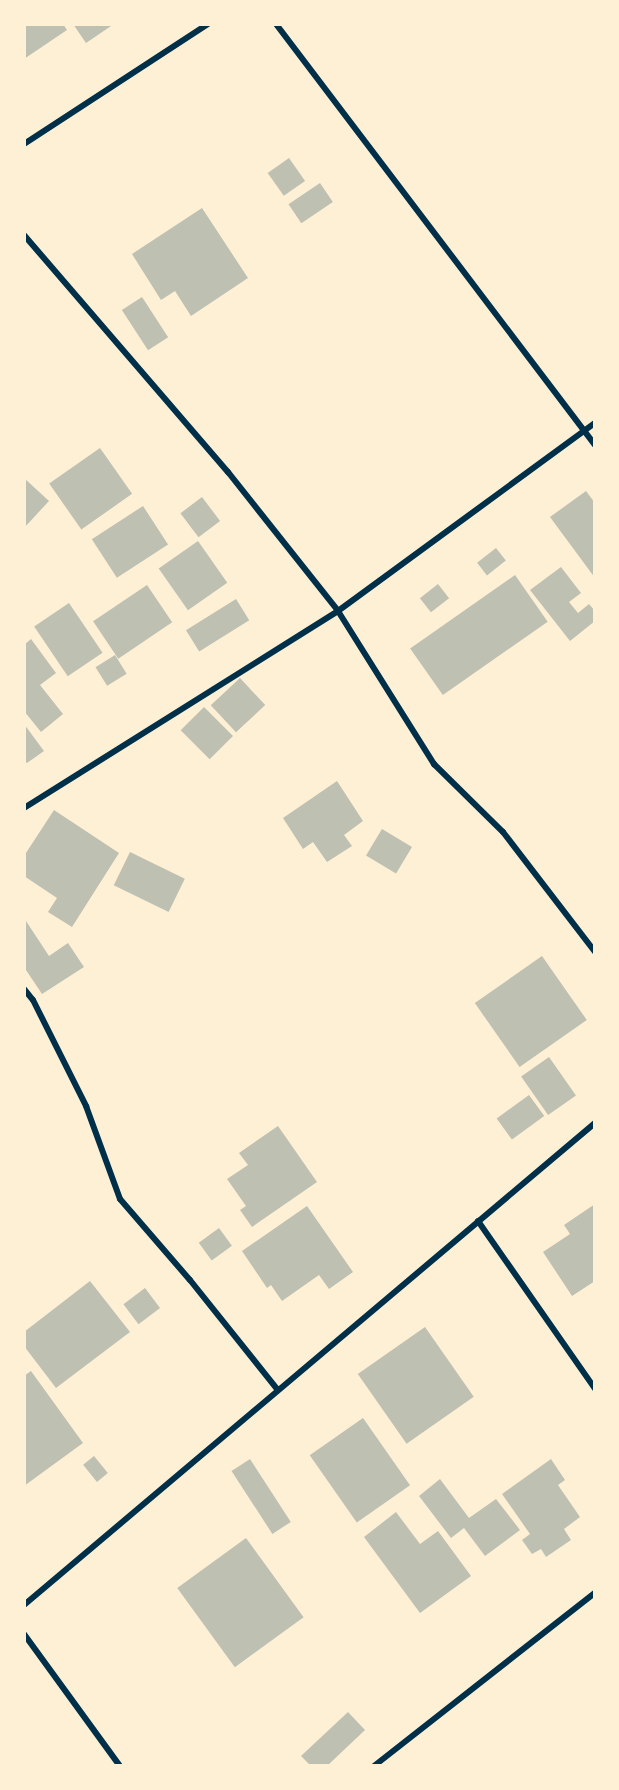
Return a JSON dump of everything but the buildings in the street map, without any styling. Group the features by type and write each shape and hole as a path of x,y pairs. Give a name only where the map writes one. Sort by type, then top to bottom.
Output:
{"street":[{"path":"24,144 208,24"},
{"path":"276,24 595,445"},
{"path":"24,235 228,472 338,611 435,764 503,832 595,952"},
{"path":"24,808 338,611 595,423"},
{"path":"24,989 33,1000 86,1106 120,1199 190,1280 277,1389"},
{"path":"24,1605 277,1389 595,1123"},
{"path":"478,1221 595,1389"},
{"path":"374,1766 595,1593"},
{"path":"24,1634 120,1766"}]}
